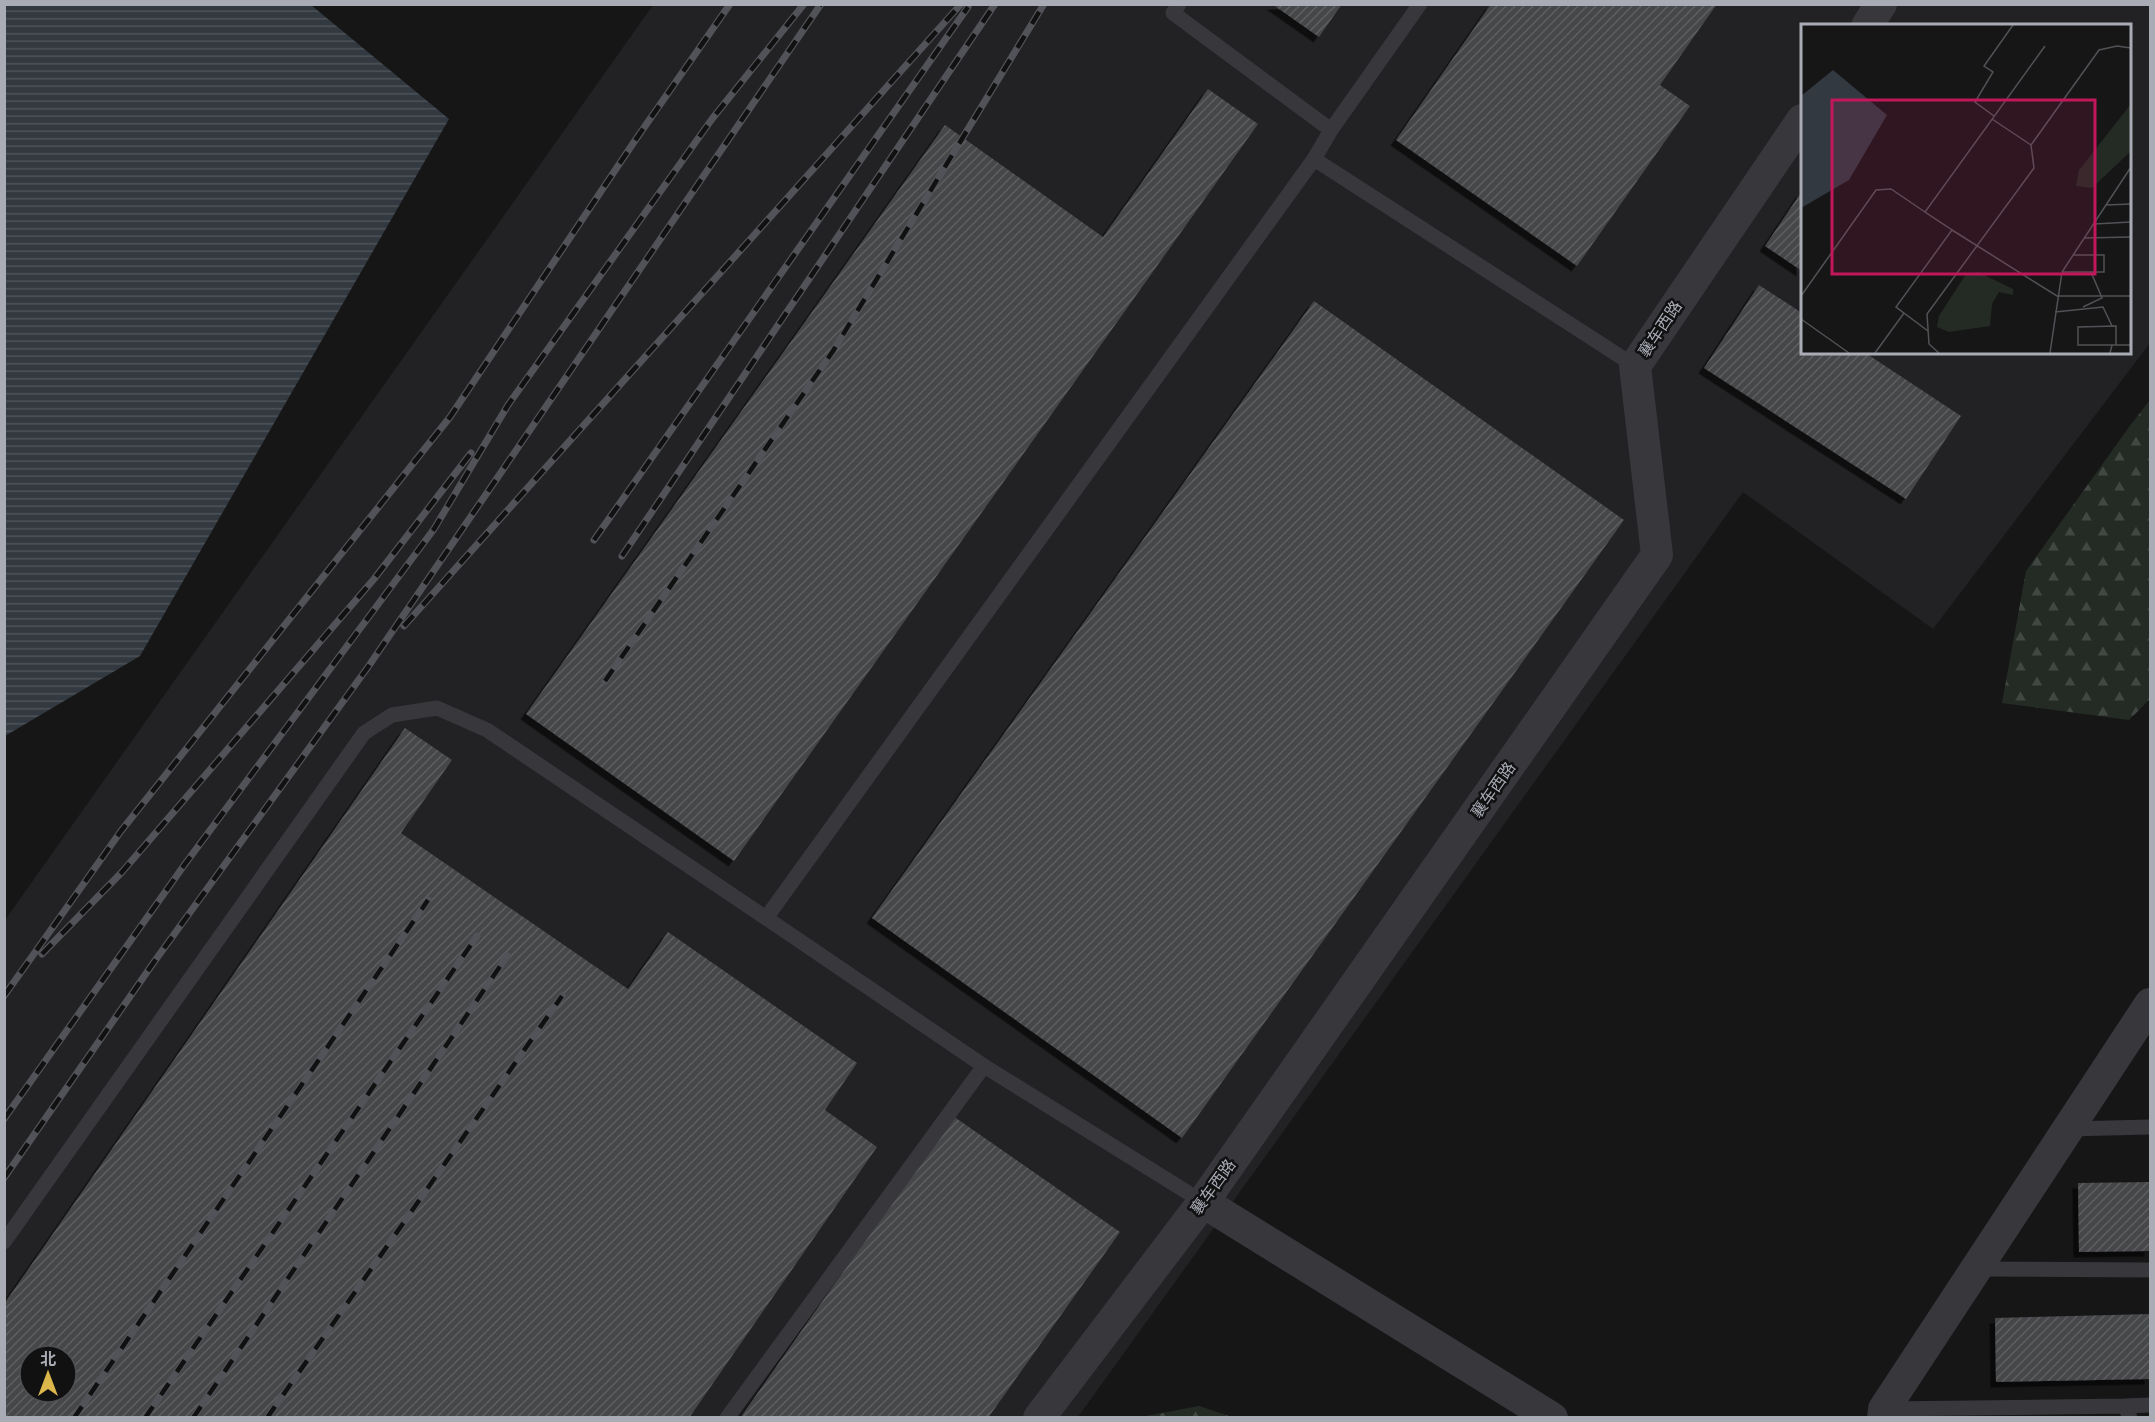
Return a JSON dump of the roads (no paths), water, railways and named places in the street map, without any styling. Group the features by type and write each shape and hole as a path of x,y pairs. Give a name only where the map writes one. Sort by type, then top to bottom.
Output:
{"street":[{"path":"1868,24 1881,4"},
{"name":"襄车西路","path":"1039,1418 1203,1202 1657,555 1635,366 1801,123"},
{"path":"1884,1413 1976,1269 2149,1010"},
{"path":"1203,1202 1552,1418"}],"lane":[{"path":"1179,4 1173,13 1331,130"},
{"path":"766,918 1314,159 1331,130 1420,4"},
{"path":"1314,159 1635,366"},
{"path":"4,1242 364,733 392,715 437,708 487,730 984,1066 1203,1202"},
{"path":"727,1418 984,1066"},
{"path":"2068,1130 2151,1127"},
{"path":"1976,1269 2151,1270"},
{"path":"1884,1413 2127,1412 2151,1406"}],"railway":[{"path":"4,996 121,831 450,417 634,142 730,4"},
{"path":"4,1119 185,864 434,529 508,405 712,119 804,4"},
{"path":"4,1178 154,962 368,667 821,4"},
{"path":"404,626 961,4"},
{"path":"622,556 995,4"},
{"path":"605,681 833,351 1044,4"},
{"path":"594,540 968,7"},
{"path":"42,954 122,872 374,579 471,453"},
{"path":"74,1418 428,900"},
{"path":"145,1418 477,936"},
{"path":"193,1418 507,956"},
{"path":"267,1418 562,996"}]}
